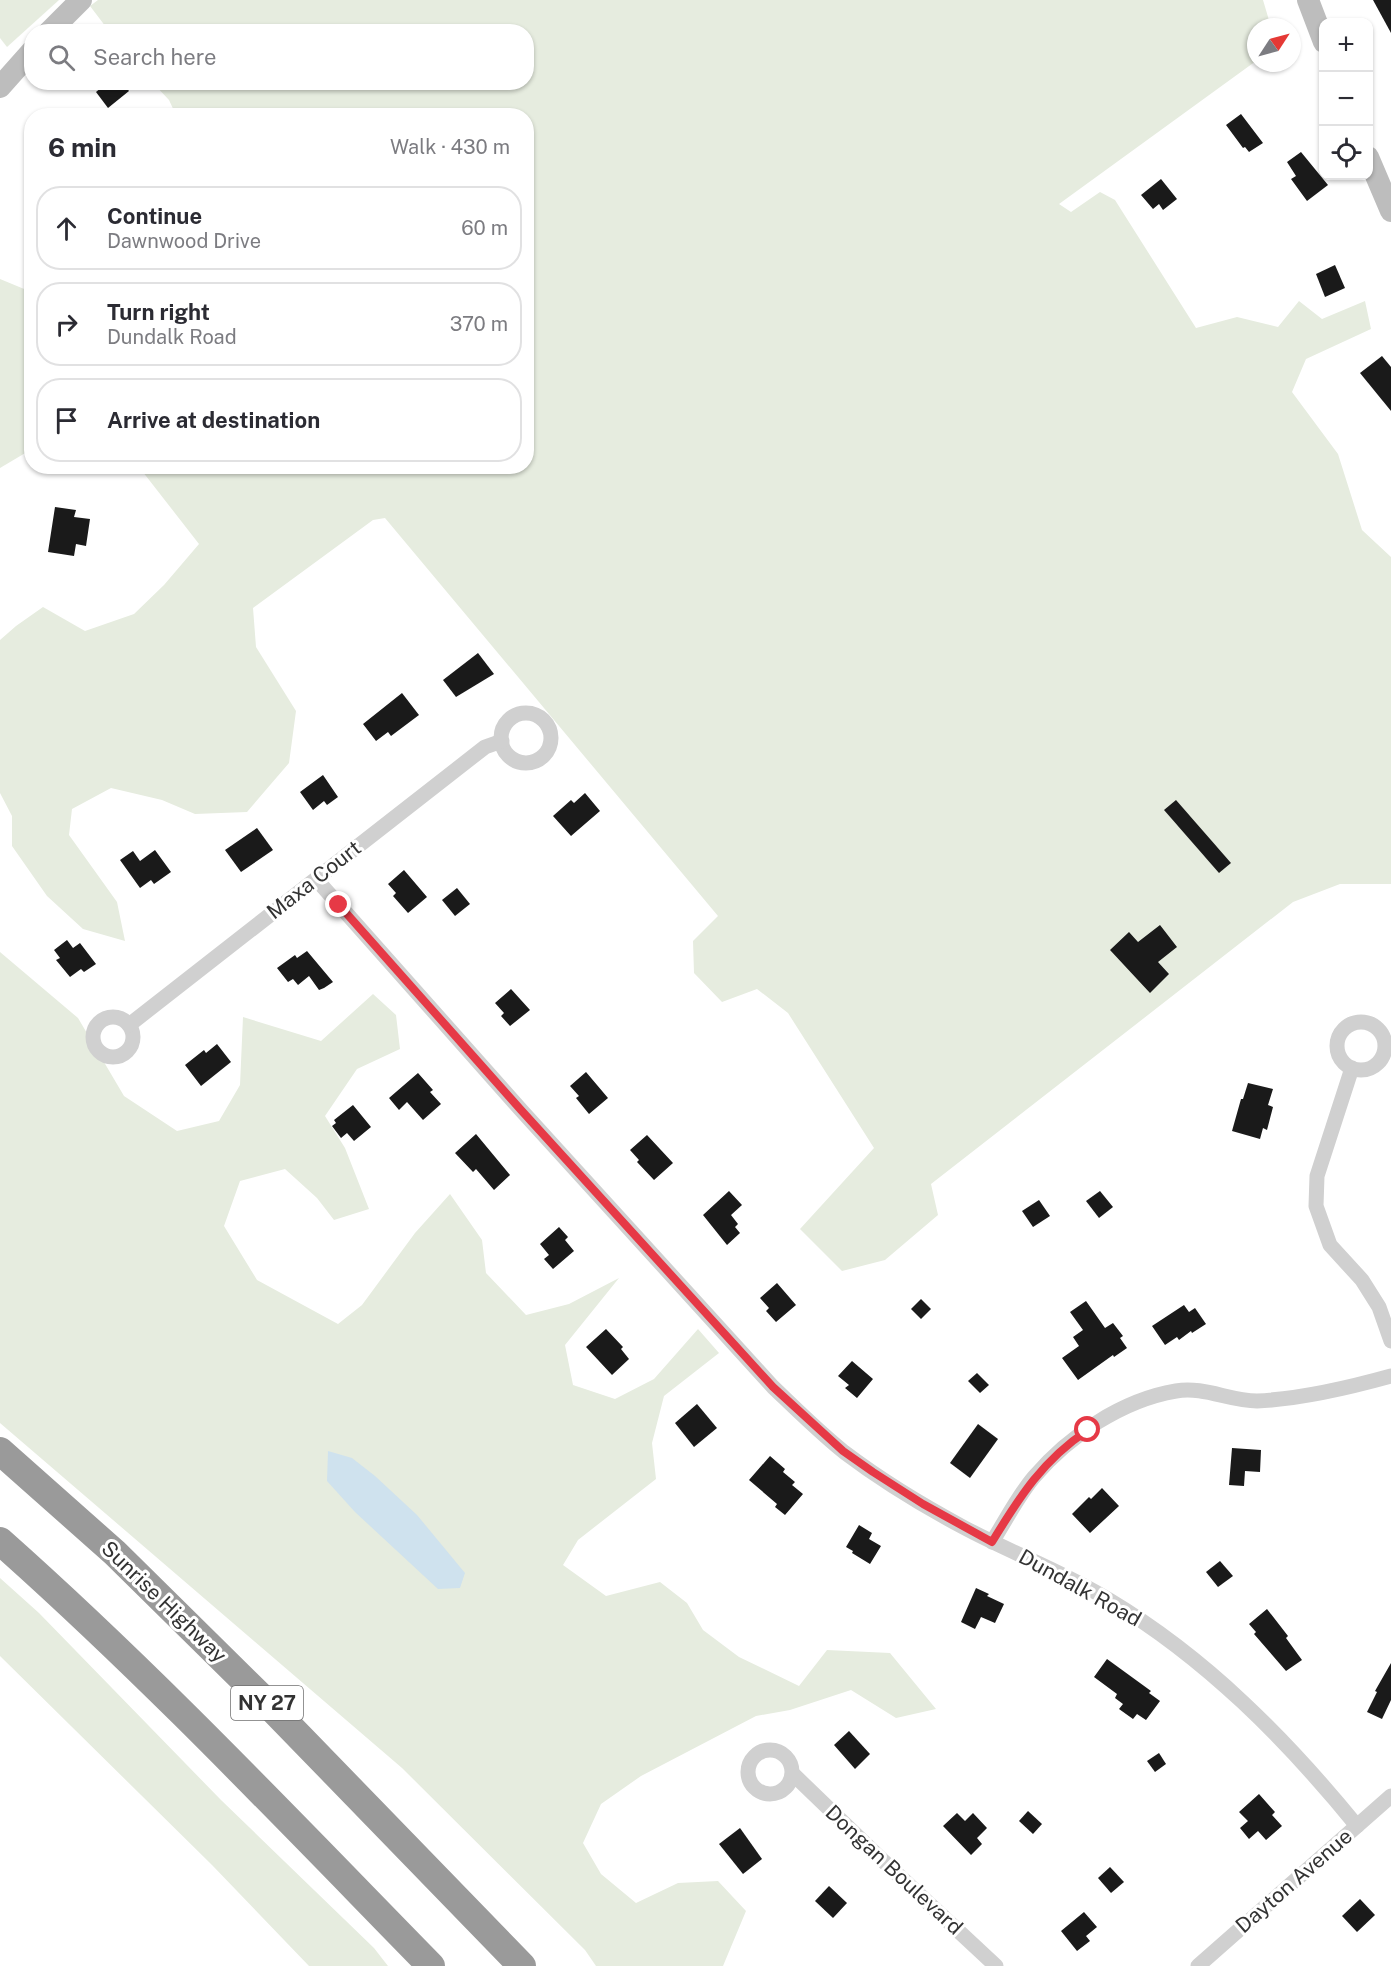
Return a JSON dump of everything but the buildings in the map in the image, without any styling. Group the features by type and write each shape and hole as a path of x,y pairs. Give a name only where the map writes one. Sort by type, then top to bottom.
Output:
{"highway":[{"name":"Sunrise Highway","path":"0,1451 131,1569 261,1697 522,1966"},
{"name":"NY 27","path":"0,1541 66,1600 209,1739 431,1966"}],"main road":[{"path":"57,24 81,0"},
{"path":"1308,0 1319,31"},
{"path":"0,87 24,60"},
{"path":"1373,169 1391,211"}],"street":[{"name":"Maxa Court","path":"129,1025 485,747 502,741"},
{"name":"Dundalk Road","path":"316,879 521,1110 773,1387 843,1451 933,1510 992,1542 1060,1572 1109,1599 1173,1643 1233,1692 1315,1776 1357,1826"},
{"path":"1352,1068 1317,1176 1316,1206 1330,1245 1362,1280 1379,1306 1391,1341"},
{"path":"992,1542 1023,1491 1062,1449 1098,1422 1137,1403 1176,1391 1190,1390 1243,1400 1266,1400 1340,1388 1391,1376"},
{"name":"Dongan Boulevard","path":"793,1774 996,1966"},
{"name":"Dayton Avenue","path":"1198,1966 1391,1796"}],"shaded area":[{"path":"0,0 59,0 32,24 24,24 24,32 7,47 0,38"},
{"path":"98,0 1263,0 1268,18 1247,18 1247,68 1059,204 1071,212 1100,192 1115,200 1196,328 1237,317 1278,327 1299,301 1322,319 1365,301 1371,329 1306,359 1292,392 1338,454 1362,530 1391,557 1391,884 1340,884 1293,902 931,1184 938,1215 885,1260 842,1271 800,1229 874,1148 788,1013 757,989 722,1002 694,973 693,941 718,916 385,518 373,520 253,608 256,647 296,711 289,763 247,812 195,814 162,800 111,788 72,809 69,835 117,902 125,941 83,929 47,896 12,846 12,816 0,793 0,640 43,607 85,631 134,614 164,585 199,544 144,474 534,474 534,108 173,108 160,90 534,90 534,24 104,24 90,6"},
{"path":"0,279 24,289 24,454 0,468"},
{"path":"0,952 78,1018 124,1096 177,1131 219,1121 240,1085 243,1017 321,1041 373,994 396,1015 400,1049 357,1069 325,1116 345,1148 369,1209 334,1220 317,1198 285,1169 240,1181 224,1226 257,1280 338,1324 362,1305 415,1233 450,1194 482,1240 486,1273 526,1315 569,1304 619,1278 565,1345 573,1385 615,1399 654,1379 698,1329 719,1353 664,1396 652,1443 656,1479 578,1540 563,1565 606,1596 660,1582 687,1603 703,1630 739,1657 799,1686 827,1650 890,1653 936,1709 896,1718 851,1690 790,1710 756,1716 641,1776 601,1804 583,1843 601,1874 636,1903 678,1883 718,1881 746,1911 723,1966 596,1966 585,1950 402,1768 0,1423"},
{"path":"0,1578 39,1613 221,1800 374,1948 388,1966 309,1966 212,1865 0,1656"}],"water":[{"path":"328,1451 352,1458 417,1515 465,1573 460,1588 438,1589 355,1512 327,1481"}],"route":[{"path":"339,905 521,1110 773,1387 843,1451 897,1489 963,1528 992,1542 1023,1491 1035,1476 1062,1449 1088,1430"}]}
